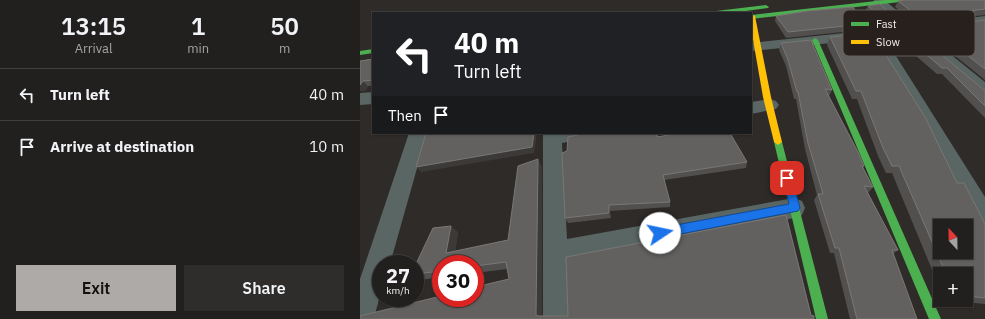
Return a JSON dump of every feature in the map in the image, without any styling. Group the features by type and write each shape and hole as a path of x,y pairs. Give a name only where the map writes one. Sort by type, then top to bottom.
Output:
{"street":[{"path":"725,12 833,0"},
{"path":"822,319 770,105 754,47 752,17 900,0"},
{"path":"879,2 888,10"},
{"path":"975,21 985,20"},
{"path":"975,28 985,35"},
{"path":"754,47 843,37"},
{"path":"815,40 935,319"},
{"path":"360,53 372,51"},
{"path":"888,56 985,217"},
{"path":"943,56 985,91"},
{"path":"360,62 372,60"},
{"path":"360,99 372,98"},
{"path":"752,108 770,105"},
{"path":"360,310 363,310 418,134"},
{"path":"557,319 552,135 566,134"},
{"path":"555,253 794,208"}],"building":[{"path":"985,0 985,9 910,10 898,1"},
{"path":"880,4 887,10 872,10 868,6"},
{"path":"853,7 855,10 843,10 843,26 788,32 776,16 807,11"},
{"path":"985,20 985,69 968,56 975,56 975,22"},
{"path":"843,36 843,56 887,56 925,117 957,183 964,183 985,224 985,298 973,297 973,267 943,267 939,259 973,259 973,219 933,219 933,244 899,166 892,166 883,148 861,91 856,91 830,37"},
{"path":"811,40 832,90 825,89 858,152 864,166 862,166 873,187 864,186 898,250 892,250 917,319 857,319 839,248 835,248 818,194 823,194 808,143 798,92 781,43"},
{"path":"928,56 943,56 985,90 985,106 947,68 942,68"},
{"path":"372,59 372,80 363,81 360,85 360,61"},
{"path":"426,134 534,134 532,147 416,167"},
{"path":"582,134 657,134 657,137 674,134 731,134 747,162 663,175 670,202 609,205 609,213 565,218 562,153 567,151 568,137"},
{"path":"538,159 536,315 568,316 566,257 786,215 811,315 814,316 814,319 360,319 360,316 396,307 424,307 424,300 432,298 432,307 484,307 484,285 509,279 506,262 484,265 484,255 432,255 432,272 424,273 424,255 420,255 433,228 451,226 446,253 508,240 518,166"}],"traffic: fast":[{"path":"752,17 900,0"},
{"path":"724,12 766,7"},
{"path":"815,40 935,319"},
{"path":"360,53 372,51"},
{"path":"778,142 822,319"}],"traffic: slow":[{"path":"752,16 767,97 778,142"}],"route":[{"path":"660,233 794,208 787,178"}]}
